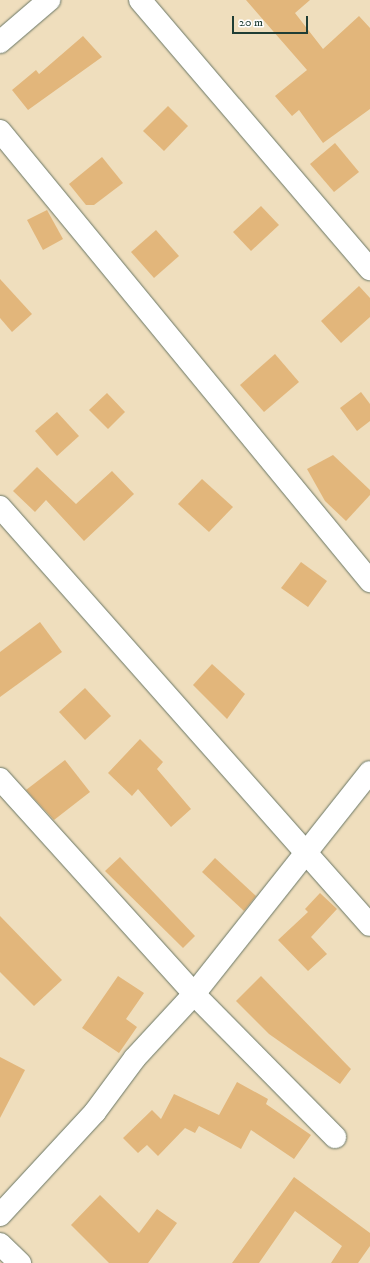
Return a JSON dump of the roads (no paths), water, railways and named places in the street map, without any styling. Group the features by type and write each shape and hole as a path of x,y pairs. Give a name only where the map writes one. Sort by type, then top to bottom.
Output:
{"street":[{"path":"0,42 49,0"},
{"path":"140,0 370,270"},
{"path":"0,131 370,581"},
{"path":"0,507 370,925"},
{"path":"0,1215 95,1112 135,1058 194,994 304,852 370,772"},
{"path":"0,780 194,994 335,1137"},
{"path":"0,1244 20,1263"}]}
